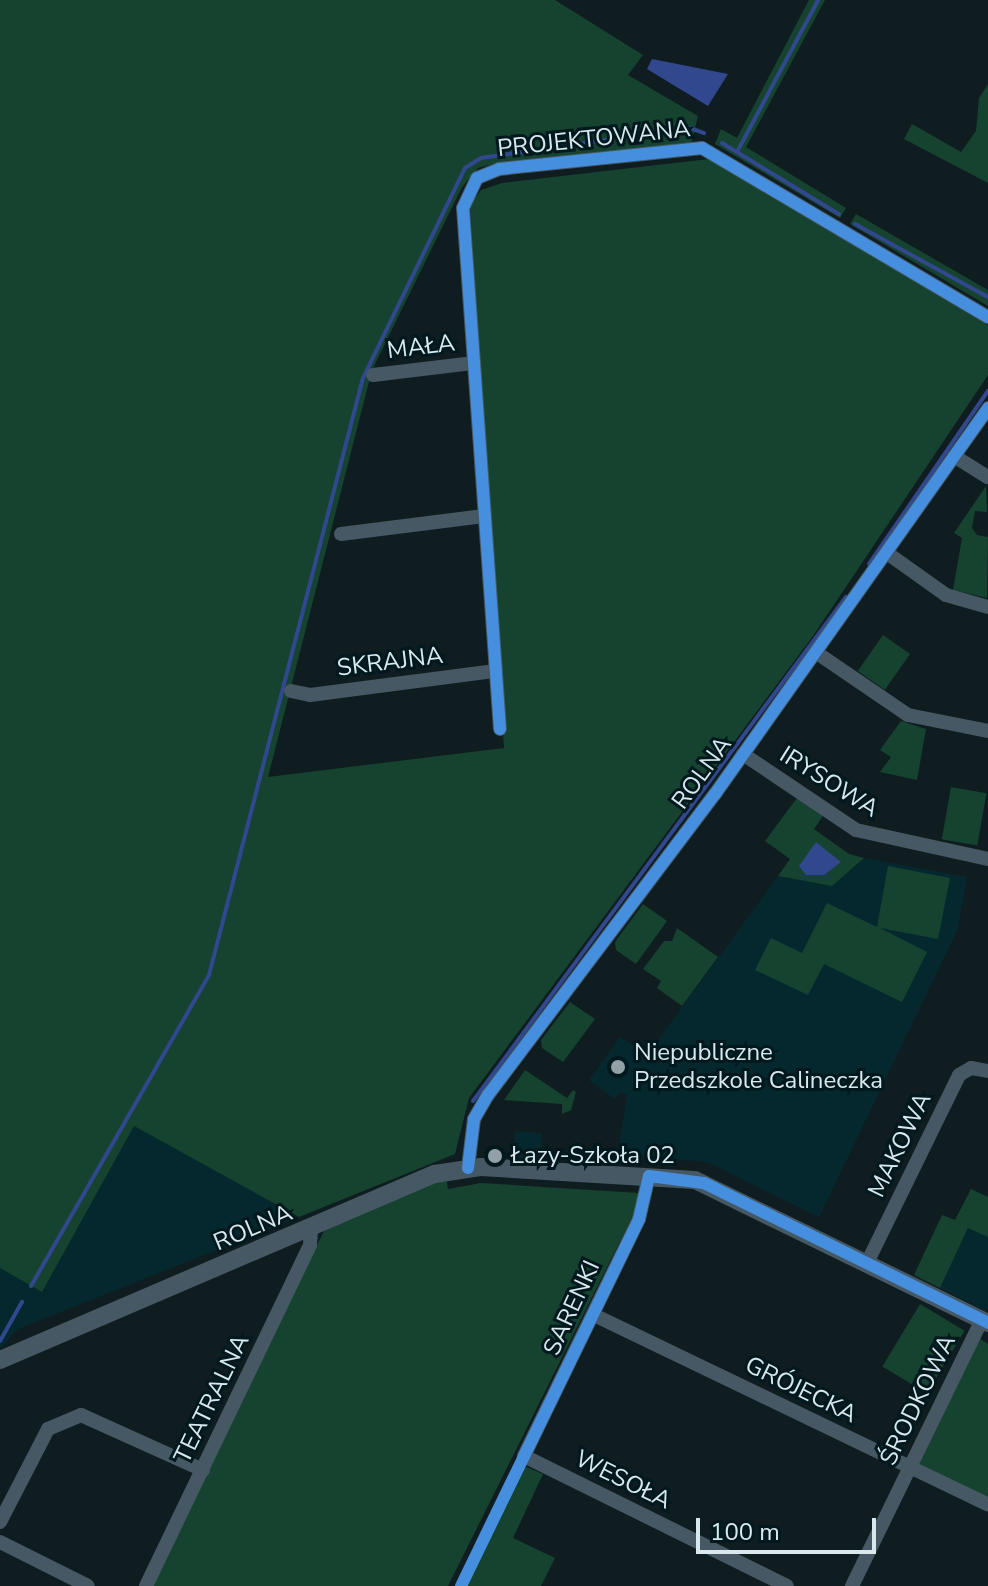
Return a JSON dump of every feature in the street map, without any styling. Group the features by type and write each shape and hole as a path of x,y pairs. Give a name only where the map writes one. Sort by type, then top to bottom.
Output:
{"street":[{"name":"PROJEKTOWANA","path":"500,729 463,208 477,178 499,169 679,150 709,151 988,317"},
{"name":"MAŁA","path":"373,375 474,363"},
{"name":"ROLNA","path":"0,1360 435,1174 468,1168 480,1106 817,653 988,408"},
{"path":"954,456 988,477"},
{"path":"341,534 484,516"},
{"path":"887,553 946,595 988,607"},
{"path":"817,653 908,715 988,731"},
{"name":"SKRAJNA","path":"291,691 310,695 495,671"},
{"name":"IRYSOWA","path":"743,754 856,830 988,859"},
{"name":"MAKOWA","path":"867,1263 959,1075 971,1068 988,1071"},
{"path":"468,1168 649,1176 704,1183 985,1321"},
{"name":"SARENKI","path":"524,1456 639,1219 649,1176"},
{"name":"TEATRALNA","path":"146,1586 310,1245 311,1229"},
{"name":"GRÓJECKA","path":"594,1315 988,1505"},
{"name":"ŚRODKOWA","path":"852,1586 985,1321"},
{"path":"0,1522 48,1429 81,1415 203,1470"},
{"name":"WESOŁA","path":"524,1456 787,1586"},
{"path":"0,1542 88,1586"}],"shaded area":[{"path":"864,858 967,877 957,931 819,1217 707,1162 631,1155 619,1145 627,1095 621,1092 615,1099 589,1080 620,1037 647,1055 778,876 832,886"},
{"path":"134,1126 299,1217 18,1329 0,1349 0,1268 42,1292"},
{"path":"515,1131 542,1133 540,1162 513,1160"},
{"path":"969,1227 988,1237 988,1312 940,1288"}],"green space":[{"path":"0,0 555,0 643,55 628,75 698,116 691,144 489,165 478,168 462,187 372,370 268,777 504,748 470,205 481,190 502,183 709,159 988,325 988,375 813,636 469,1098 455,1154 299,1217 134,1126 42,1292 0,1268"},
{"path":"809,0 825,0 746,147 846,208 840,218 715,144 721,129 737,138"},
{"path":"988,84 988,183 904,139 912,124 961,152 976,131 979,98"},
{"path":"856,214 988,290 988,306 850,224"},
{"path":"986,486 987,512 975,511 972,528 977,535 988,537 987,598 953,590 962,538 954,533"},
{"path":"883,635 910,654 885,690 858,671"},
{"path":"901,721 926,729 917,780 880,772 891,757 880,750"},
{"path":"951,787 986,793 977,845 942,839"},
{"path":"797,798 823,816 814,829 849,854 864,858 832,886 778,876 790,859 765,841"},
{"path":"888,866 950,878 938,939 880,928 927,952 902,1002 824,964 808,995 755,970 771,938 802,953 827,903 877,927"},
{"path":"643,904 667,921 636,964 616,950 615,942"},
{"path":"677,928 718,957 682,1006 657,988 661,981 643,969 664,941 672,941"},
{"path":"570,1002 595,1019 563,1062 542,1048 541,1040"},
{"path":"525,1070 567,1098 573,1090 576,1092 571,1110 562,1114 562,1104 504,1100"},
{"path":"446,1178 448,1189 481,1183 639,1193 640,1201 448,1586 150,1586 326,1227"},
{"path":"971,1189 988,1197 988,1237 968,1228 940,1288 914,1275 942,1215 955,1220"},
{"path":"920,1304 965,1331 927,1393 882,1367"},
{"path":"979,1338 988,1344 988,1498 918,1463"},
{"path":"524,1466 543,1474 513,1538 555,1558 541,1586 465,1586"}],"water":[{"path":"652,59 728,74 708,106 647,69"},
{"path":"816,842 841,862 824,875 806,875 799,866"}],"waterway":[{"path":"737,152 818,0"},
{"path":"31,1286 209,975 363,378 465,168 481,158 690,128 704,133"},
{"path":"722,143 839,214"},
{"path":"855,224 988,297"},
{"path":"869,564 988,391"},
{"path":"473,1101 846,597"},
{"path":"0,1341 22,1302"}],"cycle path":[{"path":"500,729 463,208 477,178 499,169 702,148 988,317"},
{"path":"468,1168 474,1119 488,1095 715,794 988,408"},
{"path":"461,1586 639,1219 649,1176 704,1183 988,1323"}],"place":[{"name":"Niepubliczne Przedszkole Calineczka","path":"618,1067"},
{"name":"Łazy-Szkoła 02","path":"495,1156"}]}
